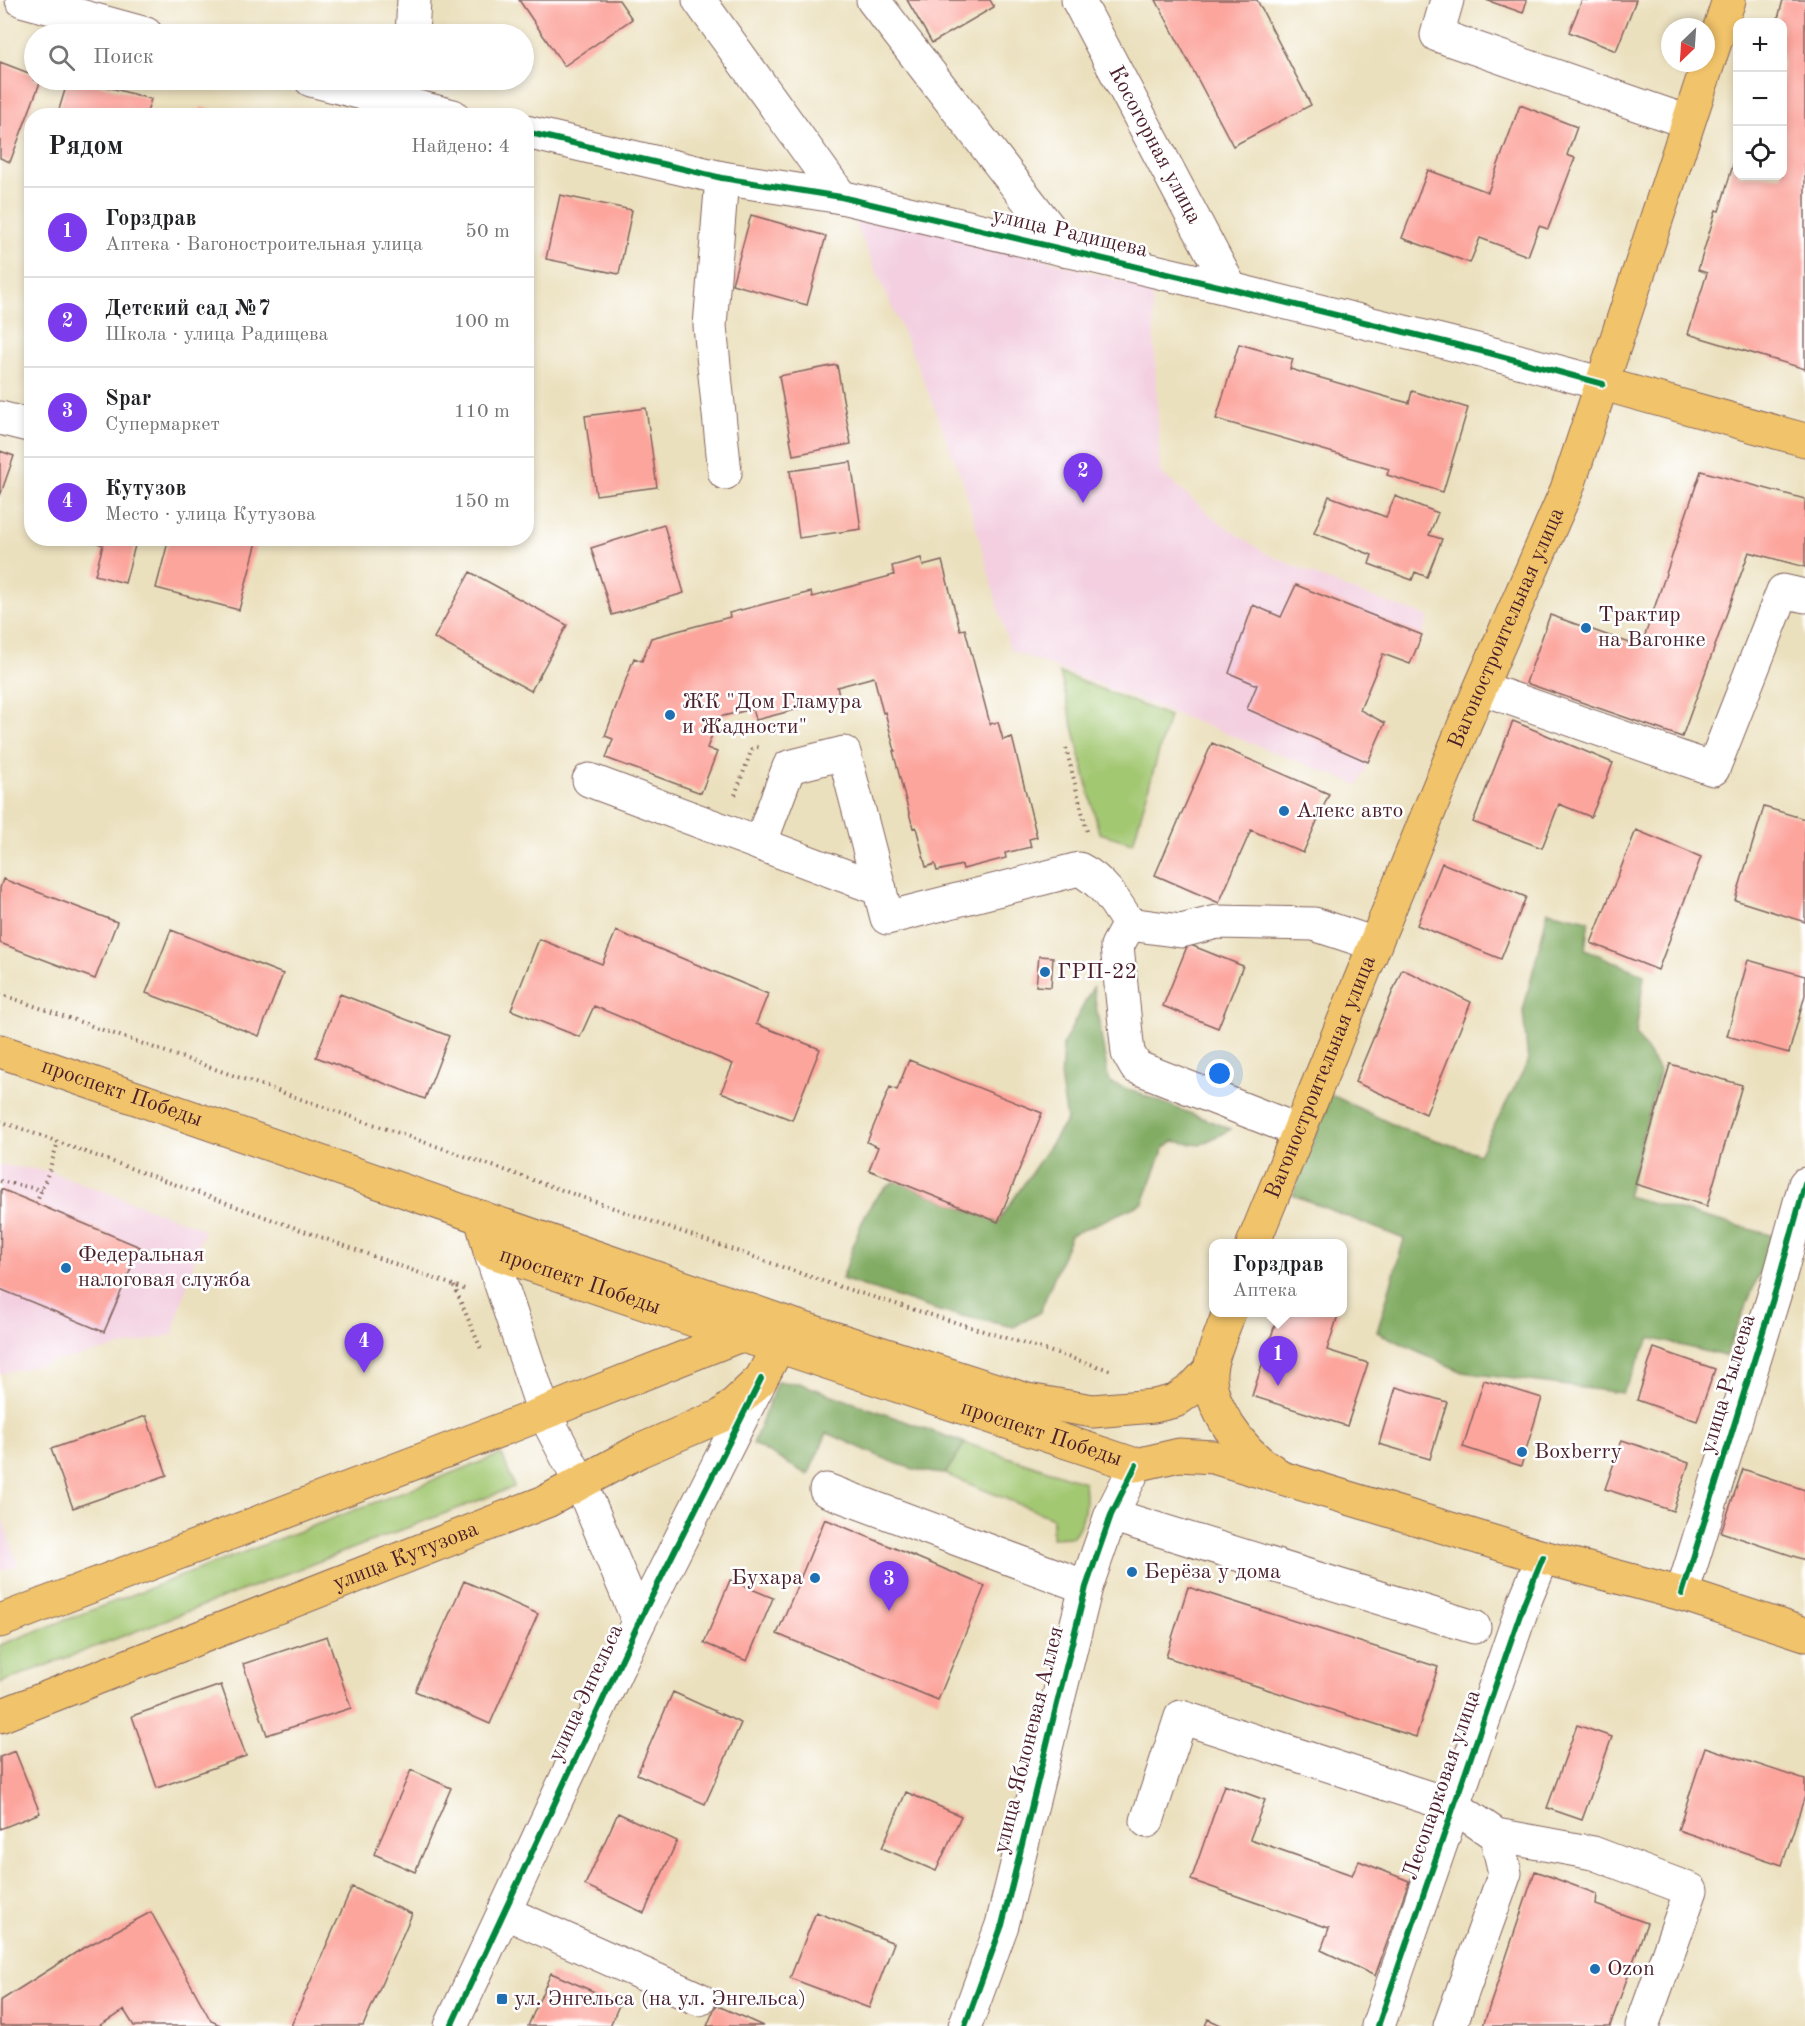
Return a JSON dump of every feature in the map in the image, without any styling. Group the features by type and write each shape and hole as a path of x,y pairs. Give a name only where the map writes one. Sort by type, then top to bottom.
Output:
{"main road":[{"name":"Вагоностроительная улица","path":"1255,1239 1481,688 1567,489 1729,0"},
{"name":"улица Радищева","path":"1603,384 1805,440"},
{"name":"проспект Победы","path":"0,1051 481,1217 782,1335 1136,1465 1179,1455 1213,1457 1543,1557 1682,1594 1805,1634"},
{"name":"проспект Победы","path":"481,1217 490,1251 738,1335"},
{"path":"1227,1317 1210,1370 1213,1394 1236,1437 1252,1456 1287,1479"},
{"path":"0,1620 544,1413 738,1335 782,1335"},
{"name":"проспект Победы","path":"782,1335 1027,1400 1093,1412 1154,1406 1175,1401 1192,1389 1210,1370"},
{"name":"улица Кутузова","path":"0,1716 548,1502 639,1451 723,1415 761,1379 782,1335"}],"street":[{"path":"22,0 110,24"},
{"path":"413,24 414,0"},
{"path":"699,0 841,197"},
{"path":"873,0 1067,251"},
{"name":"Косогорная улица","path":"1078,0 1231,289"},
{"path":"1447,0 1437,35 1688,122"},
{"path":"360,90 408,100 430,108"},
{"name":"улица Радищева","path":"534,134 722,178 841,197 1231,289 1493,354 1603,384"},
{"path":"722,178 710,326 725,472"},
{"path":"0,418 24,424"},
{"path":"1481,688 1713,768 1783,591 1805,596"},
{"path":"760,844 789,767 844,753 887,918 1078,868 1094,876 1110,894 1129,924 1180,931 1217,922 1314,924 1375,944"},
{"path":"589,780 880,889"},
{"path":"1129,924 1117,946 1128,1053 1136,1067 1299,1131"},
{"name":"улица Рылеева","path":"1682,1594 1777,1286 1805,1184"},
{"path":"490,1251 544,1413 581,1484 639,1622"},
{"name":"улица Энгельса","path":"451,2026 639,1622 761,1379"},
{"name":"улица Яблоневая Аллея","path":"965,2026 1002,1925 1086,1587 1111,1515 1136,1465"},
{"path":"826,1490 1086,1587"},
{"path":"1111,1515 1474,1627"},
{"name":"Лесопарковая улица","path":"1378,2026 1524,1603 1543,1557"},
{"path":"1147,1821 1181,1717 1454,1806 1496,1835 1593,1853 1691,1890 1642,2026"},
{"path":"1450,2026 1505,1872 1496,1835"},
{"path":"504,1912 699,1999"}],"path":[{"path":"1066,748 1090,844"},
{"path":"722,830 752,749"},
{"path":"0,994 831,1284 1115,1372"},
{"path":"0,1121 507,1304"},
{"path":"36,1204 58,1142"},
{"path":"0,1181 42,1190"}],"shaded area":[{"path":"860,206 1152,290 1160,472 1220,523 1267,554 1343,587 1429,617 1410,664 1383,654 1360,709 1385,723 1359,785 1010,650 964,484 919,369 853,218"},
{"path":"0,1165 49,1171 204,1229 172,1335 0,1374"},
{"path":"0,1511 18,1565 0,1571"}],"green space":[{"path":"1060,673 1169,716 1133,843 1099,833"},
{"path":"1548,911 1589,920 1585,949 1644,975 1636,1034 1660,1072 1627,1196 1775,1236 1725,1356 1650,1338 1622,1393 1462,1372 1377,1332 1404,1239 1293,1195 1330,1094 1402,1129 1479,1154 1528,1062 1523,1011"},
{"path":"1093,987 1109,1082 1231,1129 1200,1145 1173,1141 1164,1148 1143,1203 1071,1235 1040,1312 1014,1327 939,1311 842,1279 861,1224 868,1211 885,1188 896,1181 998,1222 1067,1120 1061,1083 1063,1044"},
{"path":"777,1382 799,1383 965,1443 945,1474 899,1464 827,1433 808,1475 753,1444"},
{"path":"965,1443 1084,1482 1084,1511 1077,1531 1072,1537 1052,1538 1053,1518 945,1474"},
{"path":"502,1454 514,1487 0,1683 0,1645"}],"building":[{"path":"519,0 619,0 632,19 564,66"},
{"path":"907,0 990,0 994,7 932,43"},
{"path":"1156,0 1257,0 1311,105 1233,146"},
{"path":"1486,0 1527,0 1523,13"},
{"path":"1582,0 1636,0 1616,51 1569,32"},
{"path":"1783,0 1805,0 1805,369 1688,334 1707,273 1698,270 1716,210 1719,211 1733,165 1733,180 1787,180 1787,18 1778,18"},
{"path":"0,62 24,71 24,90 37,90 30,108 24,108 24,125 10,162 0,158"},
{"path":"65,90 118,90 151,99 148,108 59,108"},
{"path":"1520,105 1577,127 1567,155 1575,158 1548,229 1539,226 1528,256 1480,238 1470,263 1402,238 1428,170 1488,192"},
{"path":"560,195 632,210 619,274 546,259"},
{"path":"751,215 826,236 807,305 732,284"},
{"path":"1239,344 1293,359 1290,369 1390,398 1409,403 1412,391 1468,408 1443,492 1387,475 1389,469 1216,419"},
{"path":"837,365 851,444 793,455 779,376"},
{"path":"646,408 657,487 596,495 585,416"},
{"path":"0,451 14,456 0,496"},
{"path":"851,462 861,529 799,538 790,471"},
{"path":"1701,471 1805,499 1805,567 1749,552 1682,737 1526,683 1550,615 1641,647"},
{"path":"1329,496 1386,517 1395,496 1438,513 1429,535 1442,539 1427,577 1415,572 1412,580 1369,564 1372,555 1314,533"},
{"path":"664,525 684,593 612,615 591,548"},
{"path":"103,546 135,546 125,583 95,575"},
{"path":"167,546 256,546 239,610 156,588"},
{"name":"ЖК \"Дом Гламура и Жадности\"","path":"921,558 923,566 942,561 960,630 965,629 990,724 998,722 1003,740 1012,737 1037,837 1029,839 1031,847 1005,853 1006,858 963,869 962,865 937,871 935,864 926,867 916,827 913,828 885,712 883,713 874,677 837,687 840,698 756,720 753,709 719,717 707,748 717,752 701,793 606,758 613,739 605,736 634,658 642,661 651,638 730,617 729,613 811,592 812,597 894,575 892,566"},
{"path":"470,572 567,625 531,691 434,638"},
{"path":"1296,585 1422,635 1410,664 1383,654 1360,710 1385,723 1368,762 1247,709 1257,685 1229,673 1253,605 1281,617"},
{"path":"1513,721 1613,763 1591,817 1559,804 1542,848 1473,822"},
{"path":"1212,743 1329,794 1303,853 1251,830 1219,903 1155,875"},
{"path":"1764,807 1805,819 1805,922 1735,900"},
{"path":"1636,830 1701,857 1658,970 1591,943"},
{"path":"1442,863 1526,897 1501,959 1417,925"},
{"path":"3,879 117,922 95,979 0,943 0,888"},
{"path":"171,930 283,974 259,1036 146,993"},
{"path":"616,931 768,994 756,1024 820,1049 792,1120 721,1092 733,1064 594,1006 580,1037 511,1010 539,939 602,964"},
{"path":"1188,944 1243,966 1218,1028 1163,1006"},
{"name":"ГРП-22","path":"1039,956 1053,957 1051,987 1036,986"},
{"path":"1748,960 1805,976 1805,995 1789,1053 1727,1036"},
{"path":"1402,969 1471,1002 1426,1114 1355,1082"},
{"path":"340,994 449,1036 425,1099 316,1057"},
{"path":"909,1060 1042,1113 998,1222 869,1170 878,1147 867,1142 890,1087 897,1090"},
{"path":"1670,1064 1742,1085 1707,1206 1635,1184"},
{"name":"Федеральная налоговая служба","path":"1,1189 140,1247 104,1332 0,1289"},
{"path":"1277,1317 1337,1317 1327,1350 1368,1363 1347,1426 1252,1396"},
{"path":"1654,1348 1715,1369 1697,1421 1637,1400"},
{"path":"1484,1380 1542,1398 1521,1466 1463,1447"},
{"path":"1396,1387 1447,1402 1430,1459 1379,1444"},
{"path":"146,1416 167,1475 73,1508 51,1449"},
{"path":"1622,1440 1689,1463 1673,1511 1605,1489"},
{"path":"1743,1469 1805,1490 1805,1560 1721,1532"},
{"path":"825,1519 985,1586 938,1700 777,1634"},
{"path":"730,1580 773,1598 747,1661 704,1643"},
{"path":"464,1581 538,1614 490,1724 415,1691"},
{"path":"1188,1587 1438,1667 1416,1737 1166,1657"},
{"path":"327,1636 351,1708 267,1735 243,1664"},
{"path":"221,1685 246,1756 157,1788 132,1716"},
{"path":"673,1692 741,1723 705,1804 637,1774"},
{"path":"1577,1725 1612,1737 1582,1820 1547,1808"},
{"path":"1705,1747 1805,1780 1805,1796 1782,1865 1678,1830"},
{"path":"15,1751 40,1813 0,1829 0,1757"},
{"path":"411,1770 451,1788 415,1872 374,1854"},
{"path":"1224,1785 1265,1800 1250,1839 1352,1875 1359,1861 1409,1881 1375,1976 1321,1950 1329,1928 1191,1880"},
{"path":"906,1792 961,1816 936,1871 882,1848"},
{"path":"618,1813 677,1841 644,1913 585,1885"},
{"path":"1535,1871 1597,1894 1596,1905 1647,1923 1610,2026 1483,2026"},
{"path":"352,1887 412,1914 363,2026 291,2026"},
{"path":"151,1912 211,2021 223,2026 134,2026 124,2010 99,2026 0,2026 0,2001 80,1950"},
{"path":"816,1912 894,1943 869,2008 790,1978"},
{"path":"551,1973 620,2003 610,2026 528,2026"},
{"path":"716,2005 763,2026 707,2026"},
{"path":"1208,2019 1223,2026 1205,2026"}],"cycle path":[{"path":"534,134 722,178 841,197 1231,289 1493,354 1603,384"},
{"path":"1682,1594 1777,1286 1805,1184"},
{"path":"451,2026 639,1622 761,1379"},
{"path":"965,2026 1002,1925 1086,1587 1111,1515 1136,1465"},
{"path":"1378,2026 1524,1603 1543,1557"}],"place":[{"name":"Детский сад №7","path":"1083,503"},
{"name":"Трактир на Вагонке","path":"1586,628"},
{"name":"ЖК \"Дом Гламура и Жадности\"","path":"670,715"},
{"name":"Алекс авто","path":"1284,811"},
{"name":"ГРП-22","path":"1045,972"},
{"name":"Федеральная налоговая служба","path":"66,1268"},
{"name":"Кутузов","path":"364,1373"},
{"name":"Горздрав","path":"1278,1386"},
{"name":"Boxberry","path":"1522,1452"},
{"name":"Берёза у дома","path":"1132,1572"},
{"name":"Бухара","path":"815,1578"},
{"name":"Spar","path":"889,1611"},
{"name":"Ozon","path":"1595,1969"},
{"name":"ул. Энгельса (на ул. Энгельса)","path":"502,1999"}]}
